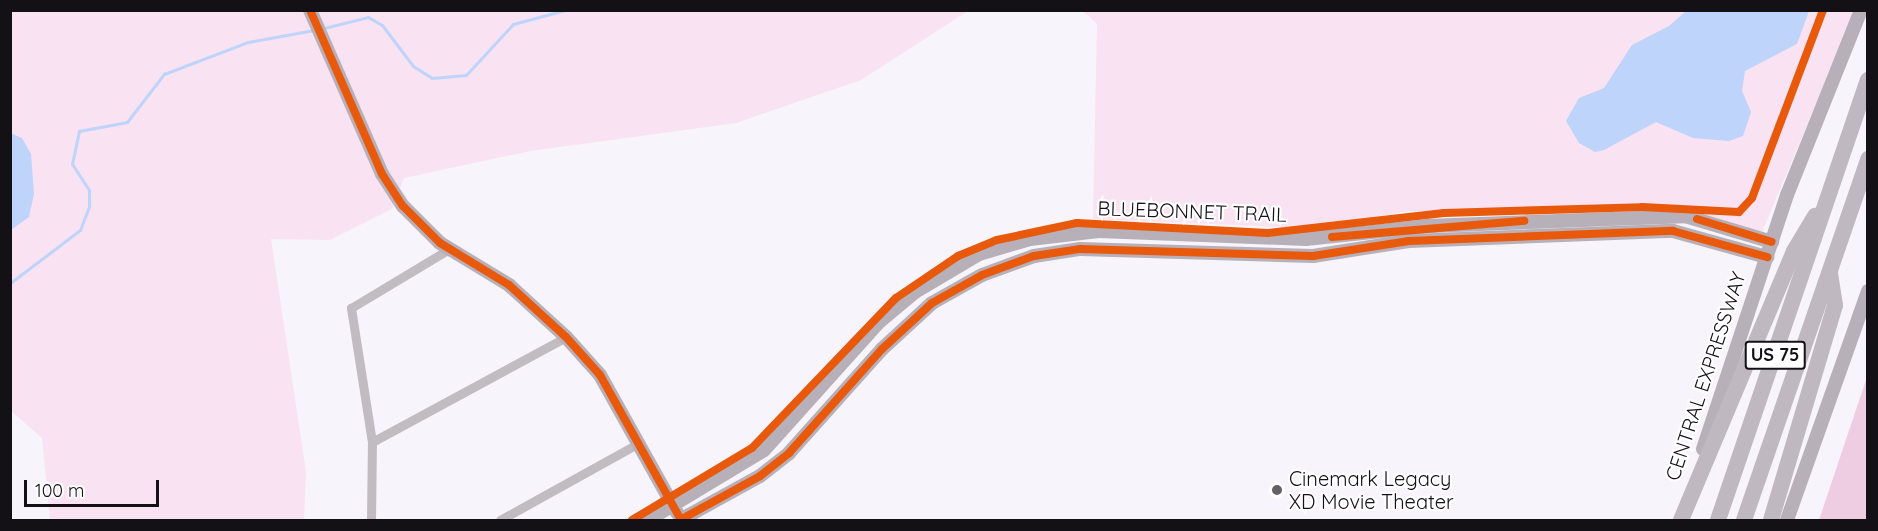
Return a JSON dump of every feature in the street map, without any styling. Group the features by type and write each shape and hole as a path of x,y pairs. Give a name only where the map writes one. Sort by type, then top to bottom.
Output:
{"highway":[{"name":"US 75","path":"1718,520 1868,80"},
{"name":"US 75","path":"1744,520 1868,159"},
{"path":"1680,520 1794,251 1831,190"},
{"path":"1771,520 1835,305 1830,270"}],"street":[{"path":"310,10 382,174 403,206 451,248 509,285 566,337 600,375 681,520 760,476 789,453 910,321 969,281 1034,256 1080,249 1313,256 1408,234 1599,234 1673,231 1767,257"},
{"name":"CENTRAL EXPRESSWAY","path":"1680,520 1772,242 1861,10"},
{"path":"648,520 764,450 878,323 962,264 1030,238 1089,231 1306,239 1408,234 1600,218 1685,216 1772,242"},
{"path":"1599,234 1600,218"},
{"path":"1222,236 1222,254"},
{"path":"1030,238 1034,256"},
{"path":"371,520 372,442 351,308 451,248"},
{"path":"962,264 969,281"},
{"path":"1787,520 1868,291"},
{"path":"372,442 566,337"},
{"path":"500,520 637,444"}],"shaded area":[{"path":"11,11 968,11 861,80 736,123 530,151 404,178 392,209 330,240 271,239 306,472 304,520 50,520 42,438 11,411"},
{"path":"1083,11 1855,11 1762,232 1686,211 1408,211 1309,228 1093,219 1097,24"},
{"path":"1867,377 1867,520 1819,520"}],"water":[{"path":"1686,11 1809,11 1797,44 1745,71 1742,91 1751,112 1743,136 1729,141 1693,138 1656,122 1604,150 1595,152 1579,143 1566,121 1579,98 1604,88 1632,45 1669,26"},
{"path":"10,133 22,138 31,154 34,194 29,217 11,230"}],"waterway":[{"path":"324,28 368,17 382,25 413,66 432,78 466,75 513,24 565,10"},
{"path":"622,10 637,10"},
{"path":"10,283 80,230 89,206 89,190 72,164 79,131 127,122 164,74 248,42 314,30"}],"cycle path":[{"path":"310,10 382,174 403,206 440,243 509,285 566,337 600,375 681,520"},
{"name":"BLUEBONNET TRAIL","path":"632,520 752,448 896,298 958,256 997,240 1077,223 1268,233 1444,213 1642,207 1739,212 1752,198 1823,10"},
{"path":"1697,219 1772,242"},
{"path":"1332,237 1524,221"},
{"path":"680,520 760,476 789,453 882,349 932,303 982,275 1034,256 1080,249 1313,256 1409,241 1673,231 1767,257"}],"place":[{"name":"Cinemark Legacy XD Movie Theater","path":"1277,490"}]}
